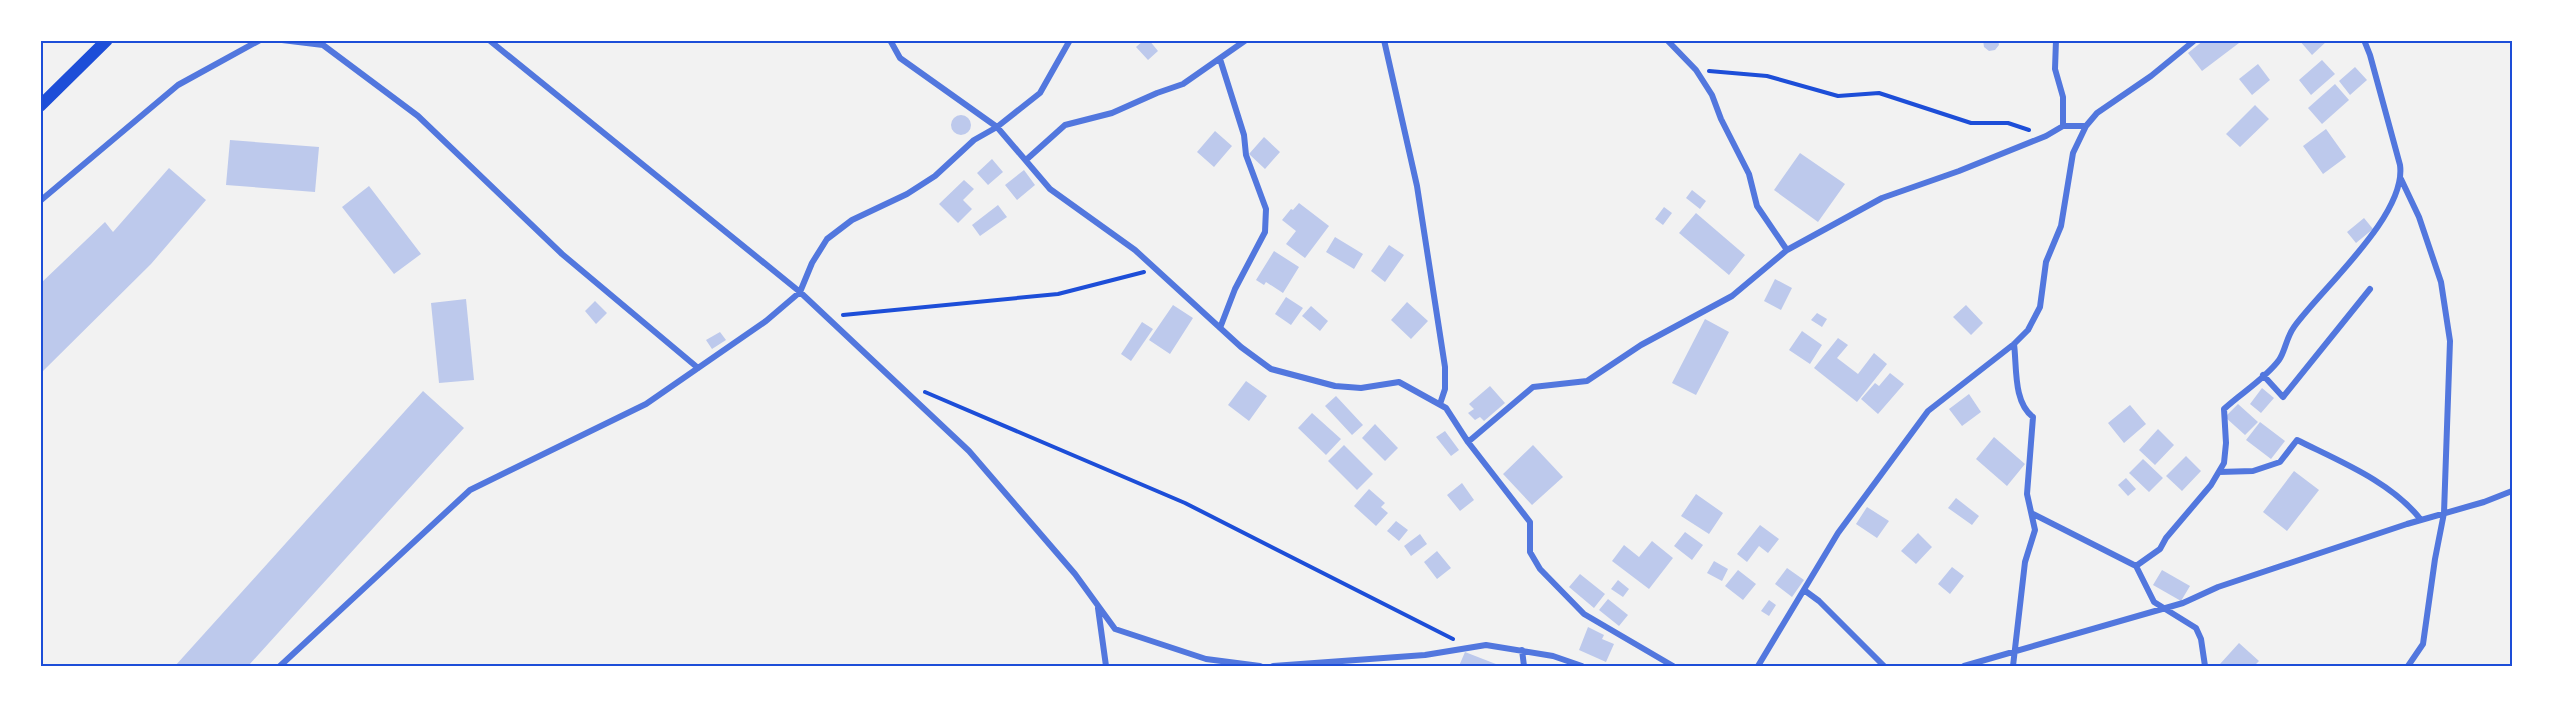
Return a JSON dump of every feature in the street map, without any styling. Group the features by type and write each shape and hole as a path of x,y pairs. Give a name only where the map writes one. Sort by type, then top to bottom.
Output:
{"main road":[{"path":"40,106 106,40"}],"street":[{"path":"40,201 178,85 260,40"},
{"path":"282,40 323,45 418,116 562,254 698,368"},
{"path":"489,40 800,292 969,451 1075,574 1115,628 1206,659 1260,666"},
{"path":"890,40 900,58 997,127 1050,189 1112,232 1220,328 1271,369 1335,386 1361,388 1400,381 1446,408 1468,442 1530,522 1530,552 1540,569 1584,614 1673,666"},
{"path":"280,666 470,490 646,404 766,321 800,292 820,248 840,228 861,215 915,189 944,169 974,140 997,127 1040,93 1070,40"},
{"path":"1026,160 1065,124 1112,113 1183,84 1246,40"},
{"path":"1384,40 1419,197 1445,367 1445,389 1440,404"},
{"path":"1667,40 1696,70 1712,95 1720,119 1749,174 1757,206 1787,250"},
{"path":"2056,40 2055,69 2063,97 2063,126"},
{"path":"1758,666 1838,533 1928,411 2014,344 2028,330 2040,307 2046,262 2061,226 2073,153 2086,126 2097,113 2151,76 2195,40"},
{"path":"2136,566 2160,549 2166,538 2219,472 2226,452 2224,410 2281,357 2285,343 2293,329 2343,270 2396,197 2401,178 2400,165 2364,40"},
{"path":"1220,59 1239,116 1246,156 1266,209 1264,232 1235,289 1220,328"},
{"path":"1468,442 1533,387 1587,381 1641,345 1732,296 1787,250 1893,192 1959,171 2046,136 2063,126 2086,126"},
{"path":"2401,178 2419,217 2441,282 2450,341 2444,513 2434,559 2423,644 2408,666"},
{"path":"2263,375 2283,397 2370,289"},
{"path":"2013,666 2025,562 2035,530 2027,494 2033,417 2024,410 2021,402 2014,344"},
{"path":"2219,472 2253,471 2280,462 2297,440 2384,485 2411,506 2421,520"},
{"path":"1964,666 2190,600 2218,587 2512,491"},
{"path":"2033,514 2136,566 2154,602 2196,628 2201,639 2205,666"},
{"path":"1804,590 1819,601 1884,666"},
{"path":"1097,604 1106,666"},
{"path":"1273,666 1425,655 1486,645 1553,656 1582,666"},
{"path":"1522,650 1524,666"}],"path":[{"path":"1696,70 1767,76 1838,96 1878,93 1971,123 2008,123 2046,136"},
{"path":"826,317 1058,294 1156,269"},
{"path":"923,391 1185,503 1470,647"}],"building":[{"path":"1144,40 1149,40 1158,51 1148,60 1136,47"},
{"path":"1983,40 1998,40 1999,45 1995,50 1989,51 1984,47"},
{"path":"2204,40 2237,40 2239,43 2202,71 2188,53"},
{"path":"2299,40 2328,40 2312,55"},
{"path":"2322,60 2335,74 2311,95 2299,80"},
{"path":"2258,64 2270,80 2252,95 2239,79"},
{"path":"2355,67 2367,80 2350,95 2339,81"},
{"path":"2335,84 2349,100 2322,124 2308,108"},
{"path":"2255,105 2269,119 2240,147 2226,134"},
{"path":"961,115 968,118 971,125 968,132 961,135 954,132 951,125 954,118"},
{"path":"2326,129 2346,157 2323,174 2303,146"},
{"path":"1215,131 1232,146 1214,167 1197,152"},
{"path":"1264,137 1280,152 1265,169 1249,154"},
{"path":"230,140 319,147 315,192 226,185"},
{"path":"1800,153 1845,184 1818,222 1774,190"},
{"path":"992,159 1003,172 988,185 977,173"},
{"path":"169,168 206,200 151,264 40,374 40,284 105,222 113,232"},
{"path":"1024,170 1035,185 1017,200 1005,185"},
{"path":"964,180 974,189 963,200 972,209 958,223 939,204"},
{"path":"369,186 421,254 394,274 342,207"},
{"path":"1692,190 1706,201 1700,209 1686,198"},
{"path":"1299,203 1329,226 1305,258 1286,244 1296,231 1282,220"},
{"path":"998,205 1007,217 980,236 972,225"},
{"path":"1664,207 1672,213 1663,225 1655,219"},
{"path":"1696,213 1745,255 1729,275 1679,233"},
{"path":"2364,218 2373,229 2356,243 2347,232"},
{"path":"1335,237 1363,254 1354,269 1326,252"},
{"path":"1389,245 1404,255 1385,282 1371,271"},
{"path":"1274,251 1299,267 1283,293 1266,282 1264,285 1256,280"},
{"path":"1775,279 1792,288 1781,310 1764,301"},
{"path":"1286,297 1303,308 1291,325 1275,314"},
{"path":"466,299 474,380 439,383 431,303"},
{"path":"595,301 607,313 596,324 585,311"},
{"path":"1407,302 1428,321 1411,339 1391,320"},
{"path":"1173,305 1193,318 1170,354 1149,340"},
{"path":"1966,305 1983,323 1971,335 1953,317"},
{"path":"1311,306 1328,321 1320,331 1302,316"},
{"path":"1817,313 1827,319 1822,327 1811,320"},
{"path":"1705,319 1729,332 1696,395 1672,383"},
{"path":"1142,322 1153,329 1131,361 1121,354"},
{"path":"1802,331 1822,345 1810,364 1789,350"},
{"path":"720,332 726,340 712,349 706,340"},
{"path":"1838,338 1848,345 1837,358 1858,374 1874,353 1887,364 1857,402 1814,368"},
{"path":"1890,373 1904,384 1878,414 1861,399 1875,383 1879,386"},
{"path":"1246,381 1267,396 1249,421 1228,405"},
{"path":"1490,386 1505,403 1484,421 1480,417 1475,420 1468,413 1474,409 1469,404"},
{"path":"2262,388 2274,398 2261,413 2250,404"},
{"path":"423,391 464,428 248,666 175,666"},
{"path":"1969,394 1981,412 1962,426 1949,409"},
{"path":"1336,396 1363,425 1352,435 1325,406"},
{"path":"2238,404 2258,422 2245,435 2225,417"},
{"path":"2130,405 2146,424 2124,443 2108,423"},
{"path":"1312,413 1341,439 1326,455 1298,428"},
{"path":"2260,422 2285,441 2271,459 2246,440"},
{"path":"1375,424 1398,448 1385,461 1362,438"},
{"path":"2158,429 2174,445 2155,465 2139,450"},
{"path":"1445,431 1459,450 1451,456 1436,437"},
{"path":"1994,437 2025,464 2007,486 1976,459"},
{"path":"1344,445 1373,474 1357,490 1328,461"},
{"path":"1533,445 1563,477 1532,505 1503,474"},
{"path":"2186,456 2201,471 2182,491 2166,476"},
{"path":"2143,459 2163,478 2149,492 2129,473"},
{"path":"2294,471 2319,490 2287,531 2263,512"},
{"path":"2126,478 2136,489 2128,496 2118,485"},
{"path":"1462,483 1474,500 1460,511 1447,495"},
{"path":"1369,489 1385,503 1381,507 1388,513 1376,526 1354,506"},
{"path":"1696,494 1723,513 1709,534 1681,516"},
{"path":"1956,498 1979,516 1972,525 1948,508"},
{"path":"1867,507 1889,521 1877,538 1856,524"},
{"path":"1396,521 1408,530 1399,541 1387,531"},
{"path":"1760,525 1779,539 1768,553 1759,546 1747,562 1737,554"},
{"path":"1685,532 1703,545 1692,560 1674,546"},
{"path":"1918,533 1932,547 1916,564 1901,551"},
{"path":"1420,534 1427,544 1411,556 1404,546"},
{"path":"1652,541 1673,558 1649,589 1612,561 1624,545 1639,557"},
{"path":"1437,551 1451,568 1437,579 1424,562"},
{"path":"1714,561 1728,569 1722,581 1707,573"},
{"path":"1952,567 1964,576 1950,594 1938,584"},
{"path":"1787,568 1804,580 1792,597 1775,584"},
{"path":"1738,570 1756,584 1743,600 1725,586"},
{"path":"2162,570 2190,586 2181,601 2153,585"},
{"path":"1580,574 1605,594 1594,608 1569,587"},
{"path":"1618,580 1629,589 1623,597 1611,589"},
{"path":"1608,599 1628,615 1619,626 1599,610"},
{"path":"1769,600 1776,605 1769,616 1761,611"},
{"path":"1588,627 1604,635 1602,639 1614,644 1606,662 1579,650"},
{"path":"2239,643 2259,661 2254,666 2223,666 2220,664"},
{"path":"1465,652 1501,666 1459,666"}]}
